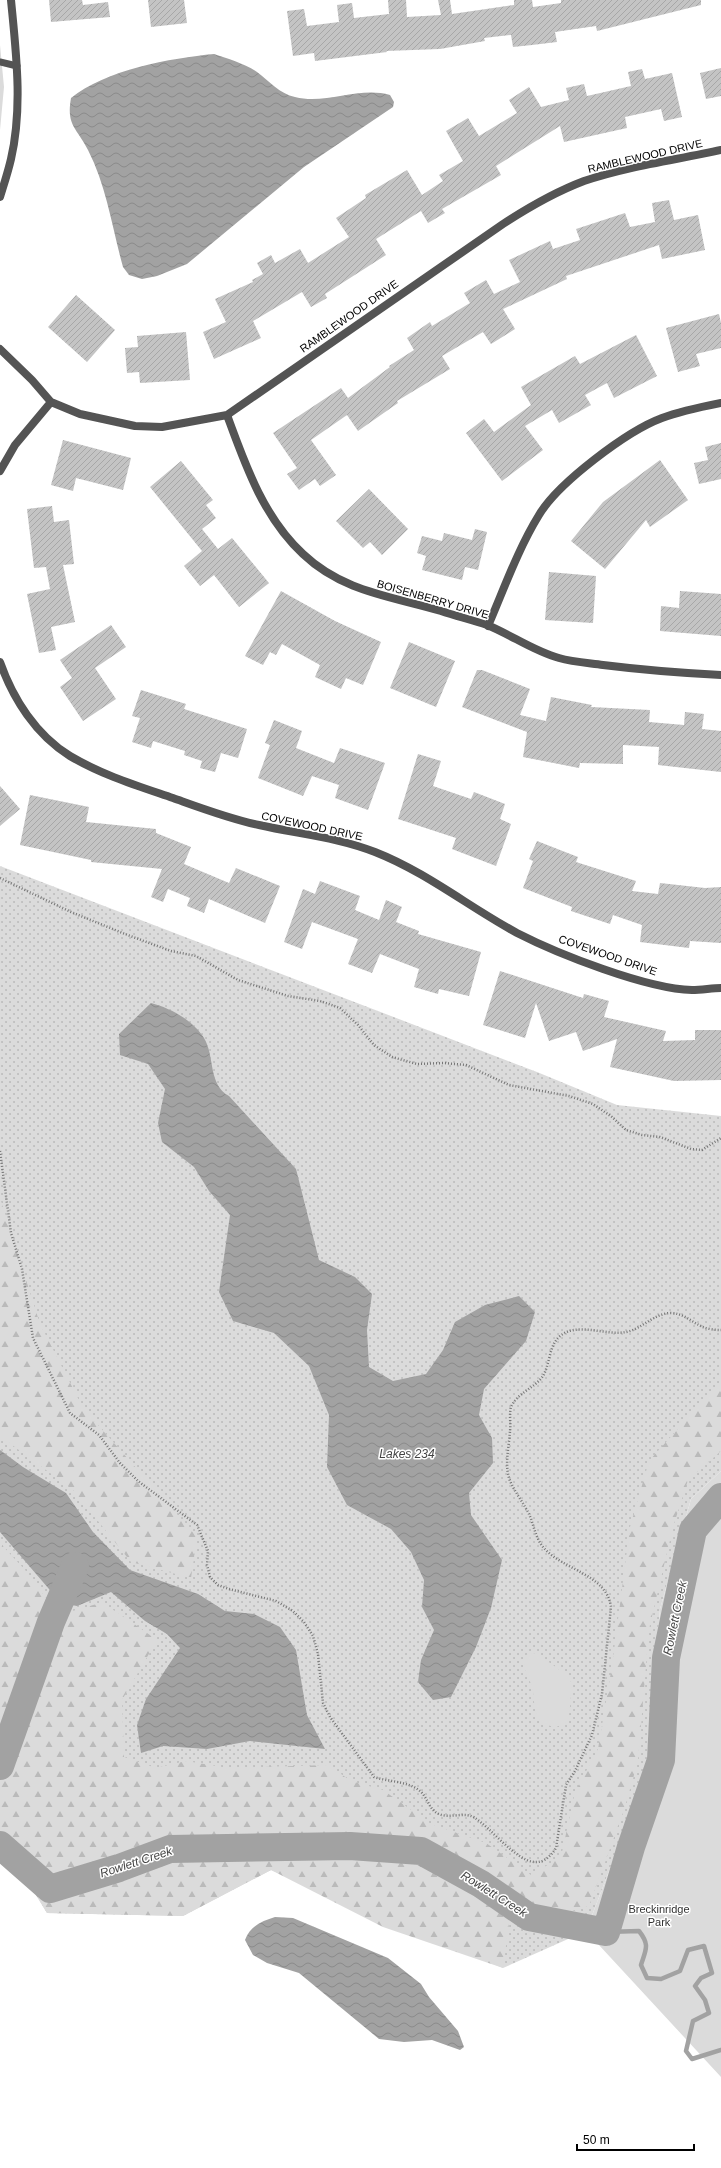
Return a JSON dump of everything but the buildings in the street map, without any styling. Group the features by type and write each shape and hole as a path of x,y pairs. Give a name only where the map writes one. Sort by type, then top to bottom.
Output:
{"street":[{"path":"0,197 11,158 16,118 17,66 11,0"},
{"name":"RAMBLEWOOD DRIVE","path":"0,349 32,380 51,402 80,414 135,426 162,427 227,415 530,206 585,181 621,171 721,150"},
{"path":"0,471 15,445 51,402"},
{"path":"488,626 528,534 540,513 573,477 643,427 680,412 721,403"},
{"name":"BOISENBERRY DRIVE","path":"227,415 248,471 266,507 302,554 317,567 334,578 376,595 426,606 488,626 534,650 560,658 640,670 721,675"},
{"name":"COVEWOOD DRIVE","path":"0,662 9,687 25,712 49,740 69,755 85,764 131,783 257,825 338,840 373,851 401,863 518,933 583,961 651,983 691,990 721,988"}],"lane":[{"path":"0,62 17,66"}],"path":[{"path":"0,878 71,912 125,934 171,950 196,956 238,980 288,996 320,1001 340,1008 358,1025 374,1045 392,1057 417,1064 444,1063 466,1065 509,1085 569,1096 593,1104 612,1117 626,1130 642,1135 660,1137 691,1149 702,1150 721,1138"},
{"path":"0,1151 11,1233 22,1269 33,1338 70,1413 99,1435 120,1463 138,1481 197,1525 208,1551 207,1565 210,1577 218,1584 229,1589 276,1601 292,1610 304,1622 313,1636 318,1654 322,1703 330,1717 374,1777 409,1784 420,1791 428,1799 432,1809 440,1814 470,1815 475,1817 500,1841 533,1862 542,1861 551,1856 556,1848 566,1785 575,1771 592,1734 602,1694 611,1607 610,1597 604,1590 592,1580 555,1557 544,1547 536,1535 529,1514 511,1484 507,1469 511,1409 521,1396 543,1376 552,1349 558,1337 567,1331 578,1329 607,1333 628,1332 655,1316 670,1313 684,1315 704,1327 721,1330"}],"green space":[{"path":"0,45 4,87 0,130"},
{"path":"0,866 537,1072 617,1105 721,1116 721,1471 691,1499 660,1609 648,1770 586,1931 503,1968 271,1870 183,1916 47,1913 0,1836"},
{"path":"0,1198 40,1324 83,1408 197,1537 191,1578 131,1562 73,1490 0,1436"},
{"path":"721,1384 721,1451 688,1480 673,1527 649,1629 638,1761 624,1810 589,1906 554,1916 512,1901 503,1968 383,1927 271,1870 183,1916 47,1913 0,1836 0,1543 25,1570 59,1615 100,1603 117,1612 157,1640 122,1700 124,1757 156,1768 186,1761 228,1768 328,1765 351,1781 383,1790 431,1824 486,1843 531,1875 561,1857 575,1792 598,1749 612,1666 630,1527 649,1461 711,1392"},
{"name":"Breckinridge Park","path":"721,1471 721,2077 586,1931 648,1770 660,1609 691,1499"},
{"path":"534,1653 560,1671 571,1682 571,1700 568,1719 565,1723 556,1727 542,1723 536,1713 532,1687 524,1665 526,1655"}],"water":[{"path":"214,54 247,66 284,93 295,97 319,99 354,94 378,93 390,95 394,102 393,107 304,167 187,264 157,276 142,279 129,275 123,267 105,193 95,164 71,121 71,98 85,88 102,80 139,67 159,62"},
{"name":"Lakes 234","path":"151,1003 166,1008 187,1020 194,1026 204,1038 210,1053 215,1078 222,1091 229,1096 296,1169 319,1260 355,1277 372,1294 367,1330 369,1367 393,1381 426,1374 443,1350 455,1322 485,1305 519,1296 535,1312 526,1341 484,1389 479,1415 492,1438 493,1463 469,1493 471,1515 502,1560 491,1608 476,1647 451,1697 433,1700 418,1682 421,1660 434,1630 422,1607 424,1580 411,1552 391,1529 347,1505 327,1467 329,1415 309,1366 274,1333 233,1321 219,1292 230,1215 209,1191 194,1167 162,1142 158,1123 165,1089 148,1064 120,1055 119,1034"},
{"path":"0,1450 23,1467 66,1493 93,1532 130,1570 198,1594 225,1611 254,1614 280,1627 296,1650 307,1715 325,1749 250,1741 207,1749 163,1746 141,1753 137,1725 146,1699 180,1648 167,1634 145,1621 111,1592 77,1606 61,1603 0,1532"},
{"path":"275,1917 293,1918 388,1958 421,1984 429,1997 458,2031 464,2047 460,2050 432,2040 404,2042 379,2039 299,1973 267,1963 253,1955 245,1940 247,1935 257,1925"}],"waterway":[{"name":"Rowlett Creek","path":"0,1845 50,1889 119,1868 170,1849 350,1846 421,1851 481,1884 529,1917 606,1932 631,1847 661,1760 666,1658 693,1530 721,1497"},
{"name":"Rowlett Creek","path":"0,1766 51,1622 75,1566"},
{"path":"606,1932 639,1931 646,1944 641,1965 647,1978 661,1979 680,1971 688,1950 704,1946 712,1973 701,1978 695,1986 705,2000 709,2013 693,2021 686,2051 692,2059 721,2050"}]}
